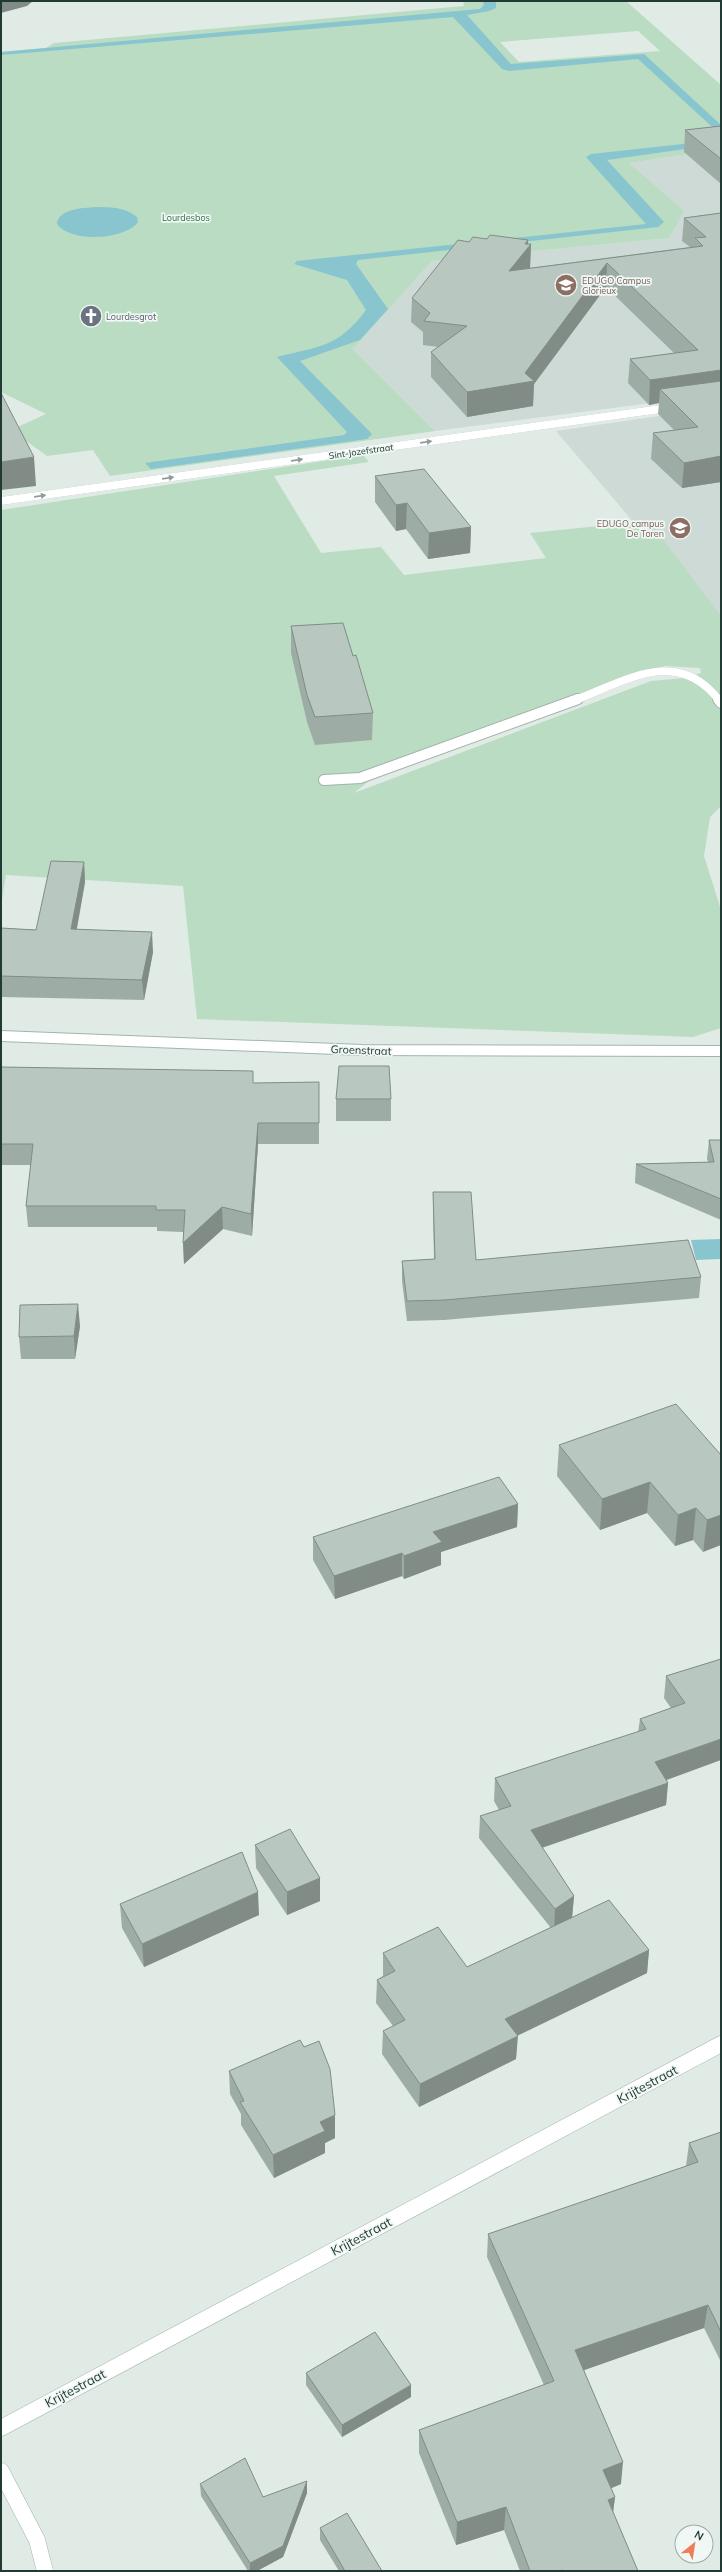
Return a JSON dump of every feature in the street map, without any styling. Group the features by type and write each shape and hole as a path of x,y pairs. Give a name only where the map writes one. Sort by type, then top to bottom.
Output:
{"street":[{"name":"Sint-Jozefstraat","path":"1,501 681,406"},
{"path":"324,780 360,778 657,670 685,672 698,677 708,685 721,703"},
{"name":"Groenstraat","path":"1,1036 362,1050 721,1052"},
{"name":"Krijtestraat","path":"1,2428 721,2044"},
{"path":"1,2471 37,2540 45,2571"}],"shaded area":[{"name":"EDUGO Campus Glorieux","path":"721,149 721,394 435,431 353,349 432,261 669,238 683,211 628,163"},
{"name":"EDUGO campus De Toren","path":"721,407 721,625 556,431"}],"green space":[{"name":"Lourdesbos","path":"463,1 626,1 721,85 721,149 629,163 684,211 669,238 432,261 353,349 435,431 110,476 93,450 47,456 11,430 46,414 1,392 1,52 46,48 54,43 464,6","holes":["638,31 660,51 519,62 500,42"]},
{"path":"363,455 369,462 274,476 321,553 381,547 404,575 546,558 530,533 649,521 721,616 721,806 710,817 704,856 721,910 721,1028 693,1037 197,1019 183,886 6,875 1,906 1,510","holes":["666,666 700,668 701,673 685,678 651,681 354,793 392,762 651,669"]}],"water":[{"path":"483,1 496,1 496,8 489,11 467,15 511,64 644,54 721,125 721,135 638,59 509,71 502,69 453,17 1,55 1,52 480,9 484,5"},
{"path":"720,140 721,144 607,160 664,222 658,227 358,260 356,264 388,309 360,340 300,361 372,434 367,439 151,469 145,463 344,435 347,432 277,357 327,344 337,339 356,322 366,310 347,280 294,264 297,261 646,224 586,157 591,154"},
{"path":"95,207 122,209 137,217 138,222 122,233 98,237 73,234 64,230 57,224 58,219 66,212"},
{"path":"721,1239 721,1259 696,1260 691,1240"}],"building":[{"path":"721,126 721,159 685,130"},
{"path":"721,213 721,370 650,380 630,359 698,350 607,263 525,373 534,381 467,392 431,352 467,326 424,321 430,313 412,298 458,240 469,242 473,237 487,239 490,235 528,240 525,244 531,244 509,271 703,246 695,238 706,237 684,218"},
{"path":"721,381 721,456 684,463 653,433 698,427 660,389"},
{"path":"1,393 34,457 1,462"},
{"path":"424,469 471,527 429,533 407,503 396,505 375,476"},
{"path":"343,623 353,656 356,655 373,713 315,717 307,695 291,626"},
{"path":"51,861 84,862 71,929 152,932 142,980 1,976 1,928 36,930"},
{"path":"339,1066 389,1066 391,1099 336,1099"},
{"path":"1,1067 253,1071 253,1083 319,1082 319,1123 258,1123 251,1214 222,1207 183,1243 185,1210 156,1210 156,1206 26,1206 33,1144 1,1144"},
{"path":"709,1140 721,1140 721,1199 636,1164 714,1162"},
{"path":"433,1192 471,1192 476,1260 688,1240 701,1277 445,1300 407,1301 402,1261 435,1259"},
{"path":"78,1304 74,1336 19,1337 20,1305"},
{"path":"676,1404 721,1455 721,1515 707,1520 696,1508 678,1515 650,1482 602,1499 559,1445"},
{"path":"499,1477 518,1504 433,1532 442,1542 404,1556 402,1553 334,1576 313,1537"},
{"path":"721,1659 721,1739 655,1762 668,1783 531,1830 574,1896 555,1909 480,1816 511,1806 495,1778 646,1729 640,1719 685,1703 666,1676"},
{"path":"290,1829 320,1878 287,1892 255,1845"},
{"path":"242,1852 258,1892 142,1944 120,1904"},
{"path":"609,1900 649,1950 505,2019 518,2036 420,2084 383,2031 405,2020 377,1980 395,1971 383,1953 438,1927 467,1967"},
{"path":"300,2040 304,2047 319,2041 330,2069 335,2115 320,2122 325,2131 273,2155 240,2102 244,2101 229,2071"},
{"path":"721,2132 721,2332 708,2305 575,2350 623,2462 603,2470 615,2497 608,2500 638,2571 530,2571 506,2507 457,2522 419,2430 554,2381 488,2234 698,2162 689,2143"},
{"path":"375,2332 411,2385 342,2425 306,2373"},
{"path":"245,2458 263,2497 307,2481 283,2546 250,2563 200,2484"},
{"path":"347,2513 382,2571 345,2571 320,2528"}],"place":[{"name":"EDUGO Campus Glorieux","path":"566,285"},
{"name":"Lourdesgrot","path":"91,316"},
{"name":"EDUGO campus De Toren","path":"680,528"}]}
